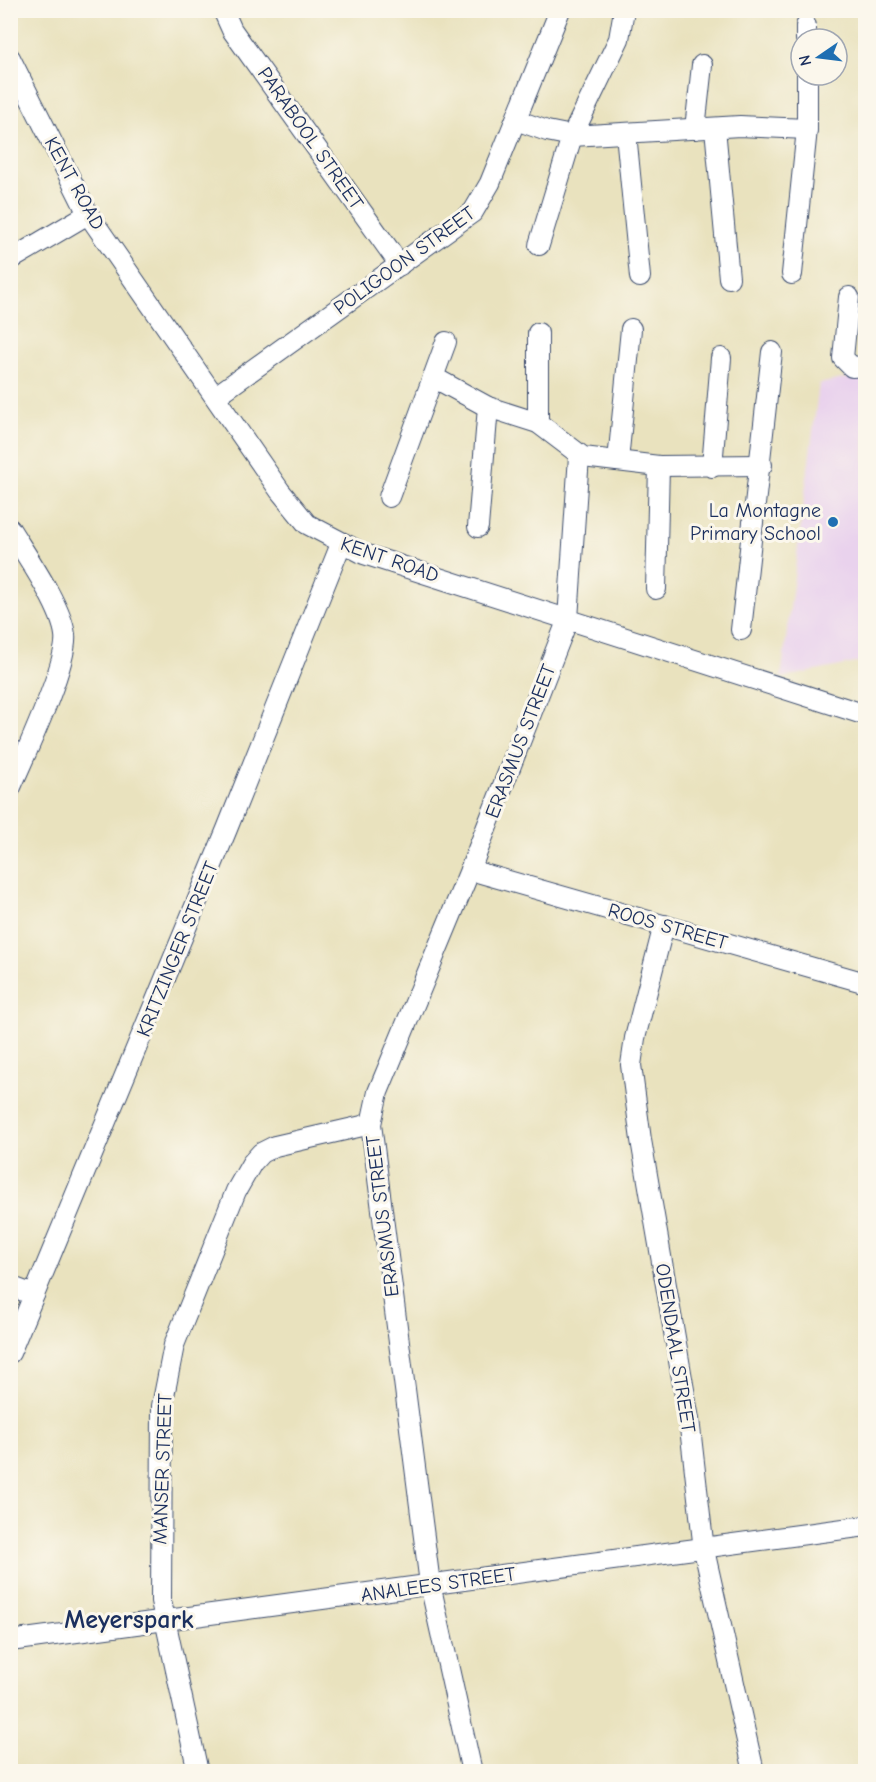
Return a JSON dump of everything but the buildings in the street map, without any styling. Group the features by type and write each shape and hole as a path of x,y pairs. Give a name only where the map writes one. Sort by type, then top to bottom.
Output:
{"street":[{"name":"PARABOOL STREET","path":"223,10 232,30 400,265"},
{"name":"POLIGOON STREET","path":"216,396 465,220 481,202 560,10"},
{"path":"539,245 572,136 619,39 624,10"},
{"name":"KENT ROAD","path":"10,58 88,213 295,511 307,524 341,544 364,554 866,715"},
{"path":"694,129 702,65"},
{"path":"792,274 807,129 807,87"},
{"path":"516,120 547,131 572,136 758,126 807,129"},
{"path":"715,128 729,278"},
{"path":"626,133 640,277"},
{"path":"10,260 88,213"},
{"path":"849,297 843,358 852,367 866,366"},
{"path":"618,461 631,329"},
{"path":"538,333 538,423"},
{"path":"389,497 446,342"},
{"path":"741,630 762,465 772,352"},
{"path":"712,467 721,358"},
{"path":"433,377 488,406 538,423 579,456 658,466 762,465"},
{"path":"478,527 488,406"},
{"name":"ERASMUS STREET","path":"472,1772 430,1584 371,1124 381,1084 470,870 568,619 579,456"},
{"path":"656,589 658,466"},
{"path":"10,529 61,617 66,644 56,677 10,789"},
{"name":"KRITZINGER STREET","path":"10,1353 227,829 341,544"},
{"name":"ROOS STREET","path":"470,870 866,983"},
{"name":"ODENDAAL STREET","path":"664,925 635,1038 631,1065 641,1140 688,1419 704,1550 754,1772"},
{"name":"MANSER STREET","path":"198,1772 164,1619 159,1529 160,1443 165,1383 174,1345 243,1176 261,1153 300,1138 371,1124"},
{"path":"10,1286 34,1295"},
{"name":"ANALEES STREET","path":"10,1641 430,1584 704,1550 866,1526"}],"shaded area":[{"name":"La Montagne Primary School","path":"865,374 865,661 781,678 819,384"}],"place":[{"name":"La Montagne Primary School","path":"833,522"}],"district":[{"name":"Meyerspark","path":"129,1619"}]}
